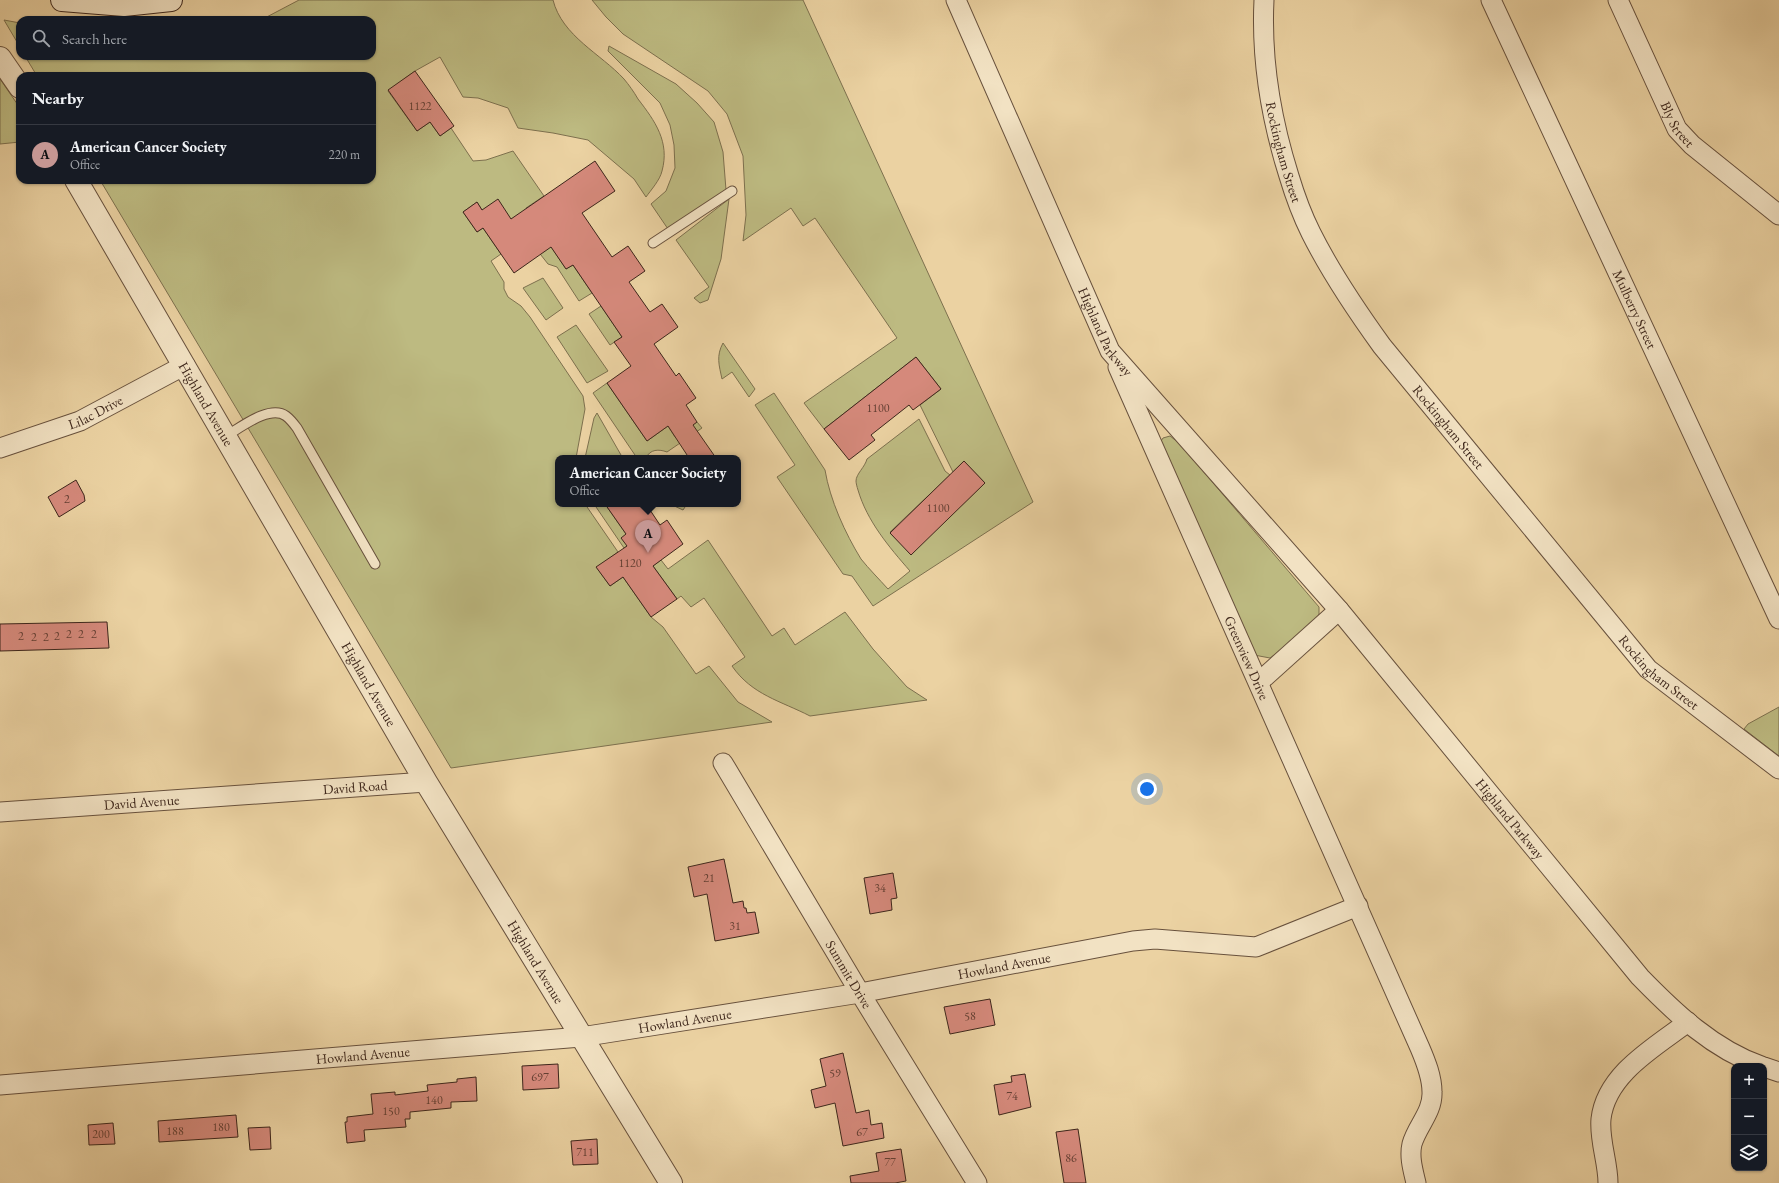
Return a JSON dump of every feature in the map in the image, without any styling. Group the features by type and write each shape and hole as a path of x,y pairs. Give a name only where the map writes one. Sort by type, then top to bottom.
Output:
{"street":[{"path":"62,0 124,5 171,0"},
{"name":"Highland Parkway","path":"956,0 1110,351 1339,610 1640,977 1665,1003 1688,1022 1731,1052 1756,1063"},
{"name":"Rockingham Street","path":"1264,0 1262,23 1267,81 1280,147 1299,207 1307,226 1349,301 1382,346 1648,669 1779,769"},
{"name":"Mulberry Street","path":"1491,0 1779,619"},
{"name":"Bly Street","path":"1618,0 1677,129 1692,146 1779,215"},
{"path":"0,58 16,81"},
{"name":"Highland Avenue","path":"78,184 185,365 426,782 671,1183"},
{"name":"Greenview Drive","path":"1110,351 1259,682 1384,965 1429,1072 1432,1093 1428,1110 1412,1143 1411,1164 1416,1183"},
{"name":"Lilac Drive","path":"0,448 80,421 185,365"},
{"path":"1259,682 1339,610"},
{"name":"Summit Drive","path":"723,763 860,993 977,1183"},
{"name":"David Road","path":"284,791 426,782"},
{"name":"David Avenue","path":"0,812 284,791"},
{"name":"Howland Avenue","path":"0,1086 581,1037 860,993 1133,941 1155,939 1256,947 1358,906"},
{"path":"1608,1183 1601,1120 1606,1099 1618,1081 1633,1064 1688,1022"},
{"name":"Highland Parkway","path":"1767,1068 1779,1072"}],"lane":[{"path":"652,243 732,191"},
{"path":"226,436 268,413 279,412 287,416 297,428 375,564"}],"shaded area":[{"path":"299,0 553,0 558,13 573,34 624,79 650,115 662,141 664,160 659,178 646,197 634,179 588,140 518,128 508,108 478,98 463,97 440,57 415,71 388,91 417,131 430,122 440,136 451,128 473,161 486,160 513,151 544,196 526,208 541,230 482,210 477,202 463,212 477,232 483,228 501,254 491,261 504,282 504,289 508,297 521,306 530,317 583,396 585,409 577,455 555,455 555,507 587,507 618,552 597,568 610,586 623,577 651,617 663,627 696,674 709,666 738,702 772,722 451,768 102,184 376,184 376,72 35,72 27,60 376,60 376,16 269,16"},
{"path":"592,0 803,0 1033,502 873,606 852,576 843,574 777,477 795,465 755,405 774,393 825,470 834,504 855,549 861,559 888,589 910,571 894,553 873,523 857,488 856,478 867,459 919,419 945,471 950,475 890,532 911,554 985,483 964,461 953,472 920,405 941,389 916,357 824,429 804,403 897,338 815,218 803,226 791,208 743,241 746,215 743,156 727,114 708,91 623,34"},
{"path":"4,20 16,22 16,40"},
{"path":"609,46 676,84 697,103 714,122 723,152 726,190 668,229 651,204 666,191 675,168 674,145 670,125 660,103 608,51"},
{"path":"0,79 16,102 16,142 0,144"},
{"path":"729,199 721,259 708,300 700,303 694,298 709,287 676,240"},
{"path":"548,242 566,269 573,265 592,293 579,301 557,267 548,264 537,250"},
{"path":"543,278 563,308 546,320 523,288"},
{"path":"601,306 622,337 610,345 589,314"},
{"path":"576,325 608,371 587,383 557,337"},
{"path":"723,343 755,389 749,397 732,372 722,379 719,365 719,352"},
{"path":"607,383 647,441 668,426 675,437 697,422 702,428 667,452 655,450 648,455 635,455 593,393"},
{"path":"597,413 621,455 586,455 594,418"},
{"path":"1170,436 1179,443 1319,607 1319,614 1314,626 1270,658 1254,655 1159,444 1163,438"},
{"path":"596,507 607,507 626,534 627,546 624,548"},
{"path":"676,507 685,507 683,510"},
{"path":"708,540 772,636 784,628 795,645 845,612 873,649 907,687 927,700 810,716 758,691 740,676 732,666 745,657 704,598 691,607 681,596 677,599 653,566 661,560 668,569"},
{"path":"1779,707 1779,756 1744,729 1748,724"}],"building":[{"path":"415,71 454,126 440,136 430,122 417,131 388,90"},
{"path":"595,161 615,191 582,213 612,257 628,246 645,271 629,282 650,312 662,304 678,327 654,344 676,376 679,373 696,398 686,405 697,422 693,425 714,455 687,455 668,426 647,441 607,383 631,366 614,342 622,337 573,265 566,269 551,247 514,273 483,228 477,232 463,212 477,202 482,210 498,199 511,219"},
{"path":"916,357 941,389 913,410 909,405 871,435 875,440 849,460 824,429"},
{"path":"964,461 985,483 911,555 890,533"},
{"path":"76,480 84,495 85,501 59,517 48,497"},
{"path":"607,507 648,507 660,525 667,520 683,544 653,566 677,599 651,617 623,577 610,586 596,567 627,546 621,538 626,534"},
{"path":"107,622 109,648 0,651 0,624"},
{"path":"724,859 733,903 743,901 744,908 746,908 747,913 755,912 759,933 715,941 707,894 694,897 688,867"},
{"path":"893,873 897,898 891,899 892,910 870,914 864,878"},
{"path":"990,999 995,1025 950,1034 944,1007"},
{"path":"843,1053 856,1113 869,1110 871,1125 882,1123 884,1138 843,1146 835,1103 815,1108 811,1090 826,1086 820,1059"},
{"path":"558,1064 559,1088 523,1090 522,1066"},
{"path":"1025,1074 1031,1107 999,1115 994,1085 1012,1082 1011,1076"},
{"path":"476,1077 477,1101 451,1102 451,1108 410,1112 410,1119 405,1119 406,1127 364,1130 365,1141 347,1143 345,1122 347,1122 347,1117 373,1114 371,1094 395,1092 395,1095 428,1091 427,1085 457,1082 457,1079"},
{"path":"236,1115 238,1137 159,1142 158,1121"},
{"path":"113,1123 115,1144 89,1145 88,1125"},
{"path":"270,1127 271,1149 250,1150 248,1128"},
{"path":"1078,1129 1086,1183 1064,1183 1056,1132"},
{"path":"597,1139 598,1164 573,1165 571,1141"},
{"path":"901,1149 906,1181 895,1183 851,1183 850,1176 879,1171 876,1153"}],"place":[{"name":"American Cancer Society","path":"648,553"}]}
